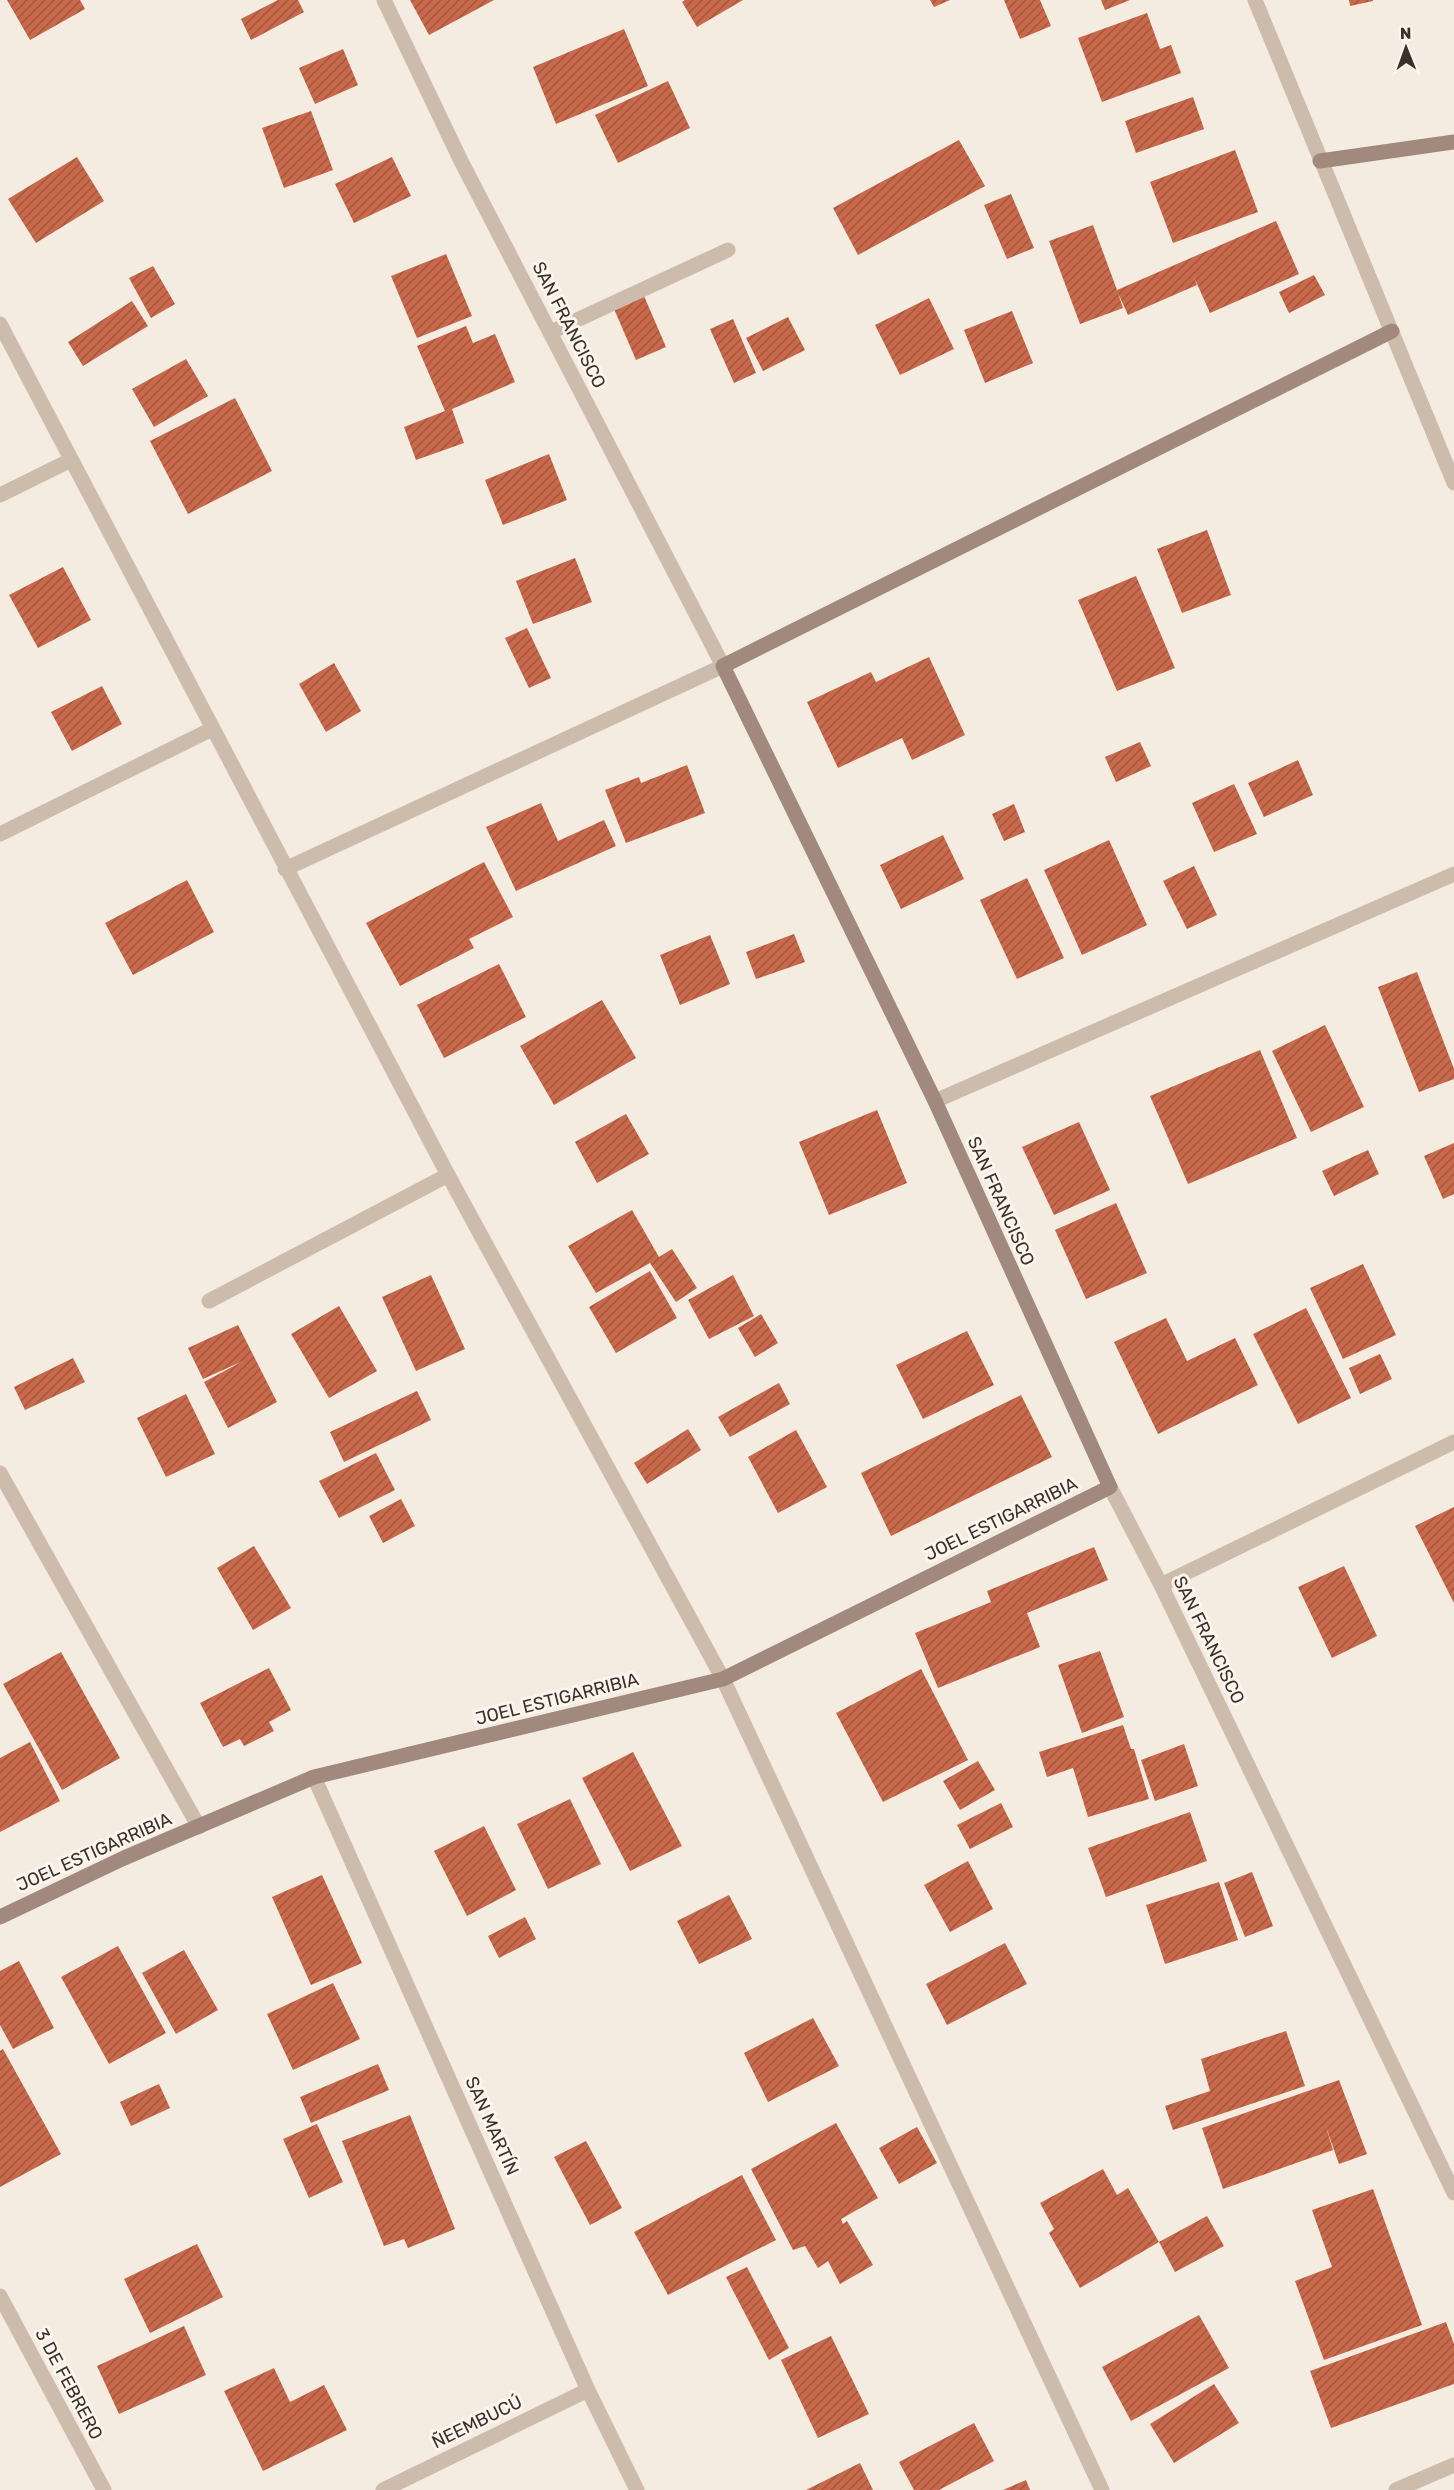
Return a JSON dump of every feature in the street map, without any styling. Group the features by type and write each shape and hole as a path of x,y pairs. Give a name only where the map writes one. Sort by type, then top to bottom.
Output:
{"street":[{"name":"SAN FRANCISCO","path":"384,0 461,161 723,666 935,1101 1110,1487 1161,1585 1454,2193"},
{"path":"1255,0 1454,483"},
{"path":"1320,161 1454,142"},
{"path":"550,332 728,250"},
{"path":"0,324 285,869 723,1679 1102,2490"},
{"path":"285,869 723,666 1392,331"},
{"path":"0,495 71,460"},
{"path":"0,834 212,729"},
{"path":"935,1101 1454,874"},
{"path":"209,1301 448,1174"},
{"path":"1161,1585 1454,1442"},
{"path":"0,1473 198,1827"},
{"name":"JOEL ESTIGARRIBIA","path":"0,1917 124,1858 314,1777 723,1679 1110,1487"},
{"name":"SAN MARTÍN","path":"314,1777 588,2390 637,2490"},
{"name":"3 DE FEBRERO","path":"0,2295 104,2490"},
{"name":"ÑEEMBUCÚ","path":"383,2490 588,2390"},
{"path":"1396,2490 1454,2465"}],"building":[{"path":"7,0 80,0 85,9 30,40"},
{"path":"278,0 298,0 304,12 251,40 241,19"},
{"path":"410,0 494,0 429,35"},
{"path":"685,0 743,0 697,27 682,2"},
{"path":"930,0 950,0 934,7"},
{"path":"1004,0 1040,0 1051,26 1020,39"},
{"path":"1101,0 1130,0 1105,10"},
{"path":"1349,0 1373,0 1373,1 1350,6"},
{"path":"1147,13 1160,49 1171,45 1181,73 1102,102 1078,38"},
{"path":"624,29 648,86 556,124 533,67"},
{"path":"343,49 358,85 315,104 299,68"},
{"path":"668,81 690,128 618,163 595,115"},
{"path":"1193,97 1204,129 1136,153 1125,121"},
{"path":"311,111 333,170 284,188 262,128"},
{"path":"959,140 985,186 858,255 833,208"},
{"path":"1235,150 1258,212 1173,243 1150,182"},
{"path":"77,157 104,201 36,243 8,199"},
{"path":"392,157 411,196 354,223 335,184"},
{"path":"1011,194 1034,248 1007,259 984,205"},
{"path":"1276,221 1299,274 1210,313 1194,277 1197,285 1128,315 1118,293 1123,308 1080,324 1049,241 1093,225 1117,290"},
{"path":"446,254 472,316 417,338 391,276"},
{"path":"153,266 175,304 151,318 129,278"},
{"path":"1314,275 1325,295 1289,313 1279,292"},
{"path":"641,289 666,347 636,360 611,302"},
{"path":"929,298 954,349 900,375 875,325"},
{"path":"132,301 148,326 83,366 68,342"},
{"path":"1012,311 1033,363 985,383 964,330"},
{"path":"788,317 805,350 763,371 746,338"},
{"path":"733,319 756,373 734,383 710,329"},
{"path":"466,326 473,343 495,334 515,382 452,409 464,443 416,460 404,427 445,411 417,346"},
{"path":"186,359 208,396 154,427 132,389"},
{"path":"235,398 272,471 188,514 150,441"},
{"path":"549,454 567,500 503,525 485,480"},
{"path":"1207,530 1231,595 1182,613 1157,549"},
{"path":"575,558 592,602 533,624 516,581"},
{"path":"63,567 91,620 38,648 9,595"},
{"path":"1136,576 1175,668 1117,691 1078,600"},
{"path":"527,628 551,678 529,688 505,638"},
{"path":"929,657 965,735 912,760 902,738 838,768 807,702 871,672 876,682"},
{"path":"334,663 361,711 326,732 299,684"},
{"path":"102,686 122,724 72,751 51,712"},
{"path":"1140,742 1151,766 1116,782 1105,757"},
{"path":"1298,760 1313,795 1264,817 1248,783"},
{"path":"687,765 705,813 626,843 605,790 639,777 641,783"},
{"path":"1234,784 1257,834 1214,852 1192,803"},
{"path":"541,803 558,841 604,820 616,846 516,891 486,827"},
{"path":"1014,804 1025,832 1004,841 992,814"},
{"path":"943,835 964,879 901,909 880,865"},
{"path":"1109,840 1147,925 1082,955 1044,870"},
{"path":"484,862 513,917 469,939 474,948 400,986 366,923"},
{"path":"1194,866 1217,915 1187,929 1163,881"},
{"path":"1027,878 1064,958 1017,979 980,900"},
{"path":"187,880 214,932 133,975 105,923"},
{"path":"794,934 805,962 756,979 746,952"},
{"path":"710,935 730,984 680,1005 660,955"},
{"path":"499,964 526,1017 444,1058 417,1005"},
{"path":"1417,972 1454,1069 1454,1079 1419,1092 1378,987"},
{"path":"602,1000 636,1058 554,1105 520,1046"},
{"path":"1325,1025 1364,1107 1311,1132 1272,1051"},
{"path":"1260,1050 1297,1138 1188,1184 1150,1096"},
{"path":"877,1110 907,1183 829,1215 799,1142"},
{"path":"626,1114 649,1154 597,1183 575,1142"},
{"path":"1079,1122 1110,1190 1054,1215 1022,1147"},
{"path":"1454,1143 1454,1194 1443,1199 1424,1156"},
{"path":"1368,1150 1379,1174 1334,1196 1322,1171"},
{"path":"1116,1203 1147,1273 1086,1299 1055,1230"},
{"path":"632,1210 659,1257 672,1249 697,1288 676,1302 650,1263 596,1293 568,1246"},
{"path":"1363,1264 1396,1335 1343,1359 1310,1288"},
{"path":"650,1271 677,1318 616,1353 589,1307"},
{"path":"431,1275 465,1349 416,1371 382,1297"},
{"path":"733,1275 754,1316 709,1339 688,1300"},
{"path":"339,1306 377,1371 329,1398 291,1334"},
{"path":"1306,1308 1351,1398 1298,1424 1253,1334"},
{"path":"761,1314 778,1343 755,1357 738,1328"},
{"path":"1166,1318 1187,1361 1235,1338 1258,1385 1158,1434 1114,1342"},
{"path":"238,1325 277,1402 228,1428 204,1382 243,1361 203,1379 188,1348"},
{"path":"967,1331 994,1385 923,1419 896,1365"},
{"path":"1380,1354 1392,1379 1360,1394 1349,1368"},
{"path":"73,1358 85,1382 25,1410 14,1387"},
{"path":"779,1383 790,1404 730,1437 718,1417"},
{"path":"417,1391 431,1420 344,1462 330,1432"},
{"path":"186,1394 215,1454 166,1477 137,1418"},
{"path":"1021,1395 1052,1457 891,1536 861,1473"},
{"path":"688,1429 701,1450 647,1484 634,1463"},
{"path":"796,1430 827,1487 778,1513 748,1457"},
{"path":"376,1453 395,1490 339,1518 319,1481"},
{"path":"401,1499 415,1526 383,1543 369,1516"},
{"path":"1454,1507 1454,1603 1415,1526"},
{"path":"254,1546 291,1608 253,1630 217,1568"},
{"path":"1094,1547 1108,1580 1027,1613 1040,1647 938,1688 915,1633 991,1602 987,1591"},
{"path":"1344,1566 1377,1636 1332,1658 1298,1587"},
{"path":"1100,1651 1124,1717 1082,1733 1058,1665"},
{"path":"61,1652 120,1758 62,1790 3,1684"},
{"path":"269,1668 291,1710 269,1722 274,1731 244,1746 240,1739 223,1747 200,1703"},
{"path":"921,1669 968,1760 883,1802 836,1713"},
{"path":"1123,1725 1131,1749 1134,1749 1149,1799 1088,1817 1073,1768 1047,1777 1039,1752"},
{"path":"30,1742 60,1801 0,1832 0,1758"},
{"path":"1184,1744 1198,1786 1155,1801 1141,1760"},
{"path":"633,1752 682,1846 630,1871 582,1778"},
{"path":"978,1761 995,1790 960,1810 943,1781"},
{"path":"570,1799 601,1864 548,1889 517,1824"},
{"path":"1001,1803 1013,1827 970,1849 957,1825"},
{"path":"1190,1812 1207,1861 1106,1897 1088,1848"},
{"path":"484,1826 516,1890 467,1916 434,1851"},
{"path":"968,1861 993,1909 950,1932 924,1885"},
{"path":"1252,1872 1273,1926 1245,1937 1224,1883"},
{"path":"322,1875 362,1963 311,1985 272,1897"},
{"path":"1219,1882 1238,1940 1165,1964 1146,1905"},
{"path":"729,1895 752,1939 699,1964 677,1921"},
{"path":"525,1917 536,1939 499,1958 488,1936"},
{"path":"1005,1943 1027,1984 947,2025 926,1984"},
{"path":"118,1946 166,2033 109,2064 61,1977"},
{"path":"184,1950 218,2010 176,2034 142,1973"},
{"path":"19,1961 54,2028 13,2049 0,2025 0,1971"},
{"path":"333,1983 360,2039 293,2070 267,2014"},
{"path":"813,2018 839,2066 768,2102 744,2053"},
{"path":"1286,2031 1305,2086 1173,2130 1165,2106 1210,2091 1201,2059"},
{"path":"3,2049 61,2154 0,2187 0,2051"},
{"path":"378,2064 389,2090 311,2123 300,2097"},
{"path":"1339,2080 1367,2154 1339,2164 1326,2127 1333,2150 1223,2189 1202,2128"},
{"path":"159,2084 170,2108 131,2126 120,2102"},
{"path":"410,2115 455,2229 408,2248 404,2239 384,2246 342,2141"},
{"path":"836,2123 878,2198 841,2219 843,2224 847,2221 873,2265 840,2284 828,2261 818,2268 805,2246 793,2250 751,2169"},
{"path":"317,2124 343,2182 309,2198 283,2139"},
{"path":"917,2127 937,2163 899,2184 879,2148"},
{"path":"586,2141 622,2208 590,2225 554,2157"},
{"path":"1103,2169 1117,2195 1128,2188 1159,2242 1080,2288 1049,2233 1054,2229 1040,2203"},
{"path":"742,2175 776,2240 668,2295 634,2232"},
{"path":"1373,2189 1422,2325 1324,2360 1295,2281 1332,2267 1312,2210"},
{"path":"1207,2216 1224,2246 1175,2272 1159,2242"},
{"path":"197,2244 223,2297 150,2333 124,2279"},
{"path":"747,2267 789,2348 769,2360 726,2277"},
{"path":"1199,2315 1229,2368 1131,2421 1102,2367"},
{"path":"1446,2322 1454,2344 1454,2384 1331,2428 1310,2371"},
{"path":"184,2326 206,2375 119,2414 97,2366"},
{"path":"831,2336 869,2414 818,2438 781,2360"},
{"path":"274,2368 290,2402 324,2385 347,2430 263,2471 224,2391"},
{"path":"1214,2384 1239,2423 1174,2463 1150,2424"},
{"path":"974,2423 994,2461 939,2490 914,2490 899,2462"},
{"path":"860,2463 873,2490 806,2490"},
{"path":"1026,2480 1030,2490 1003,2490"}]}
